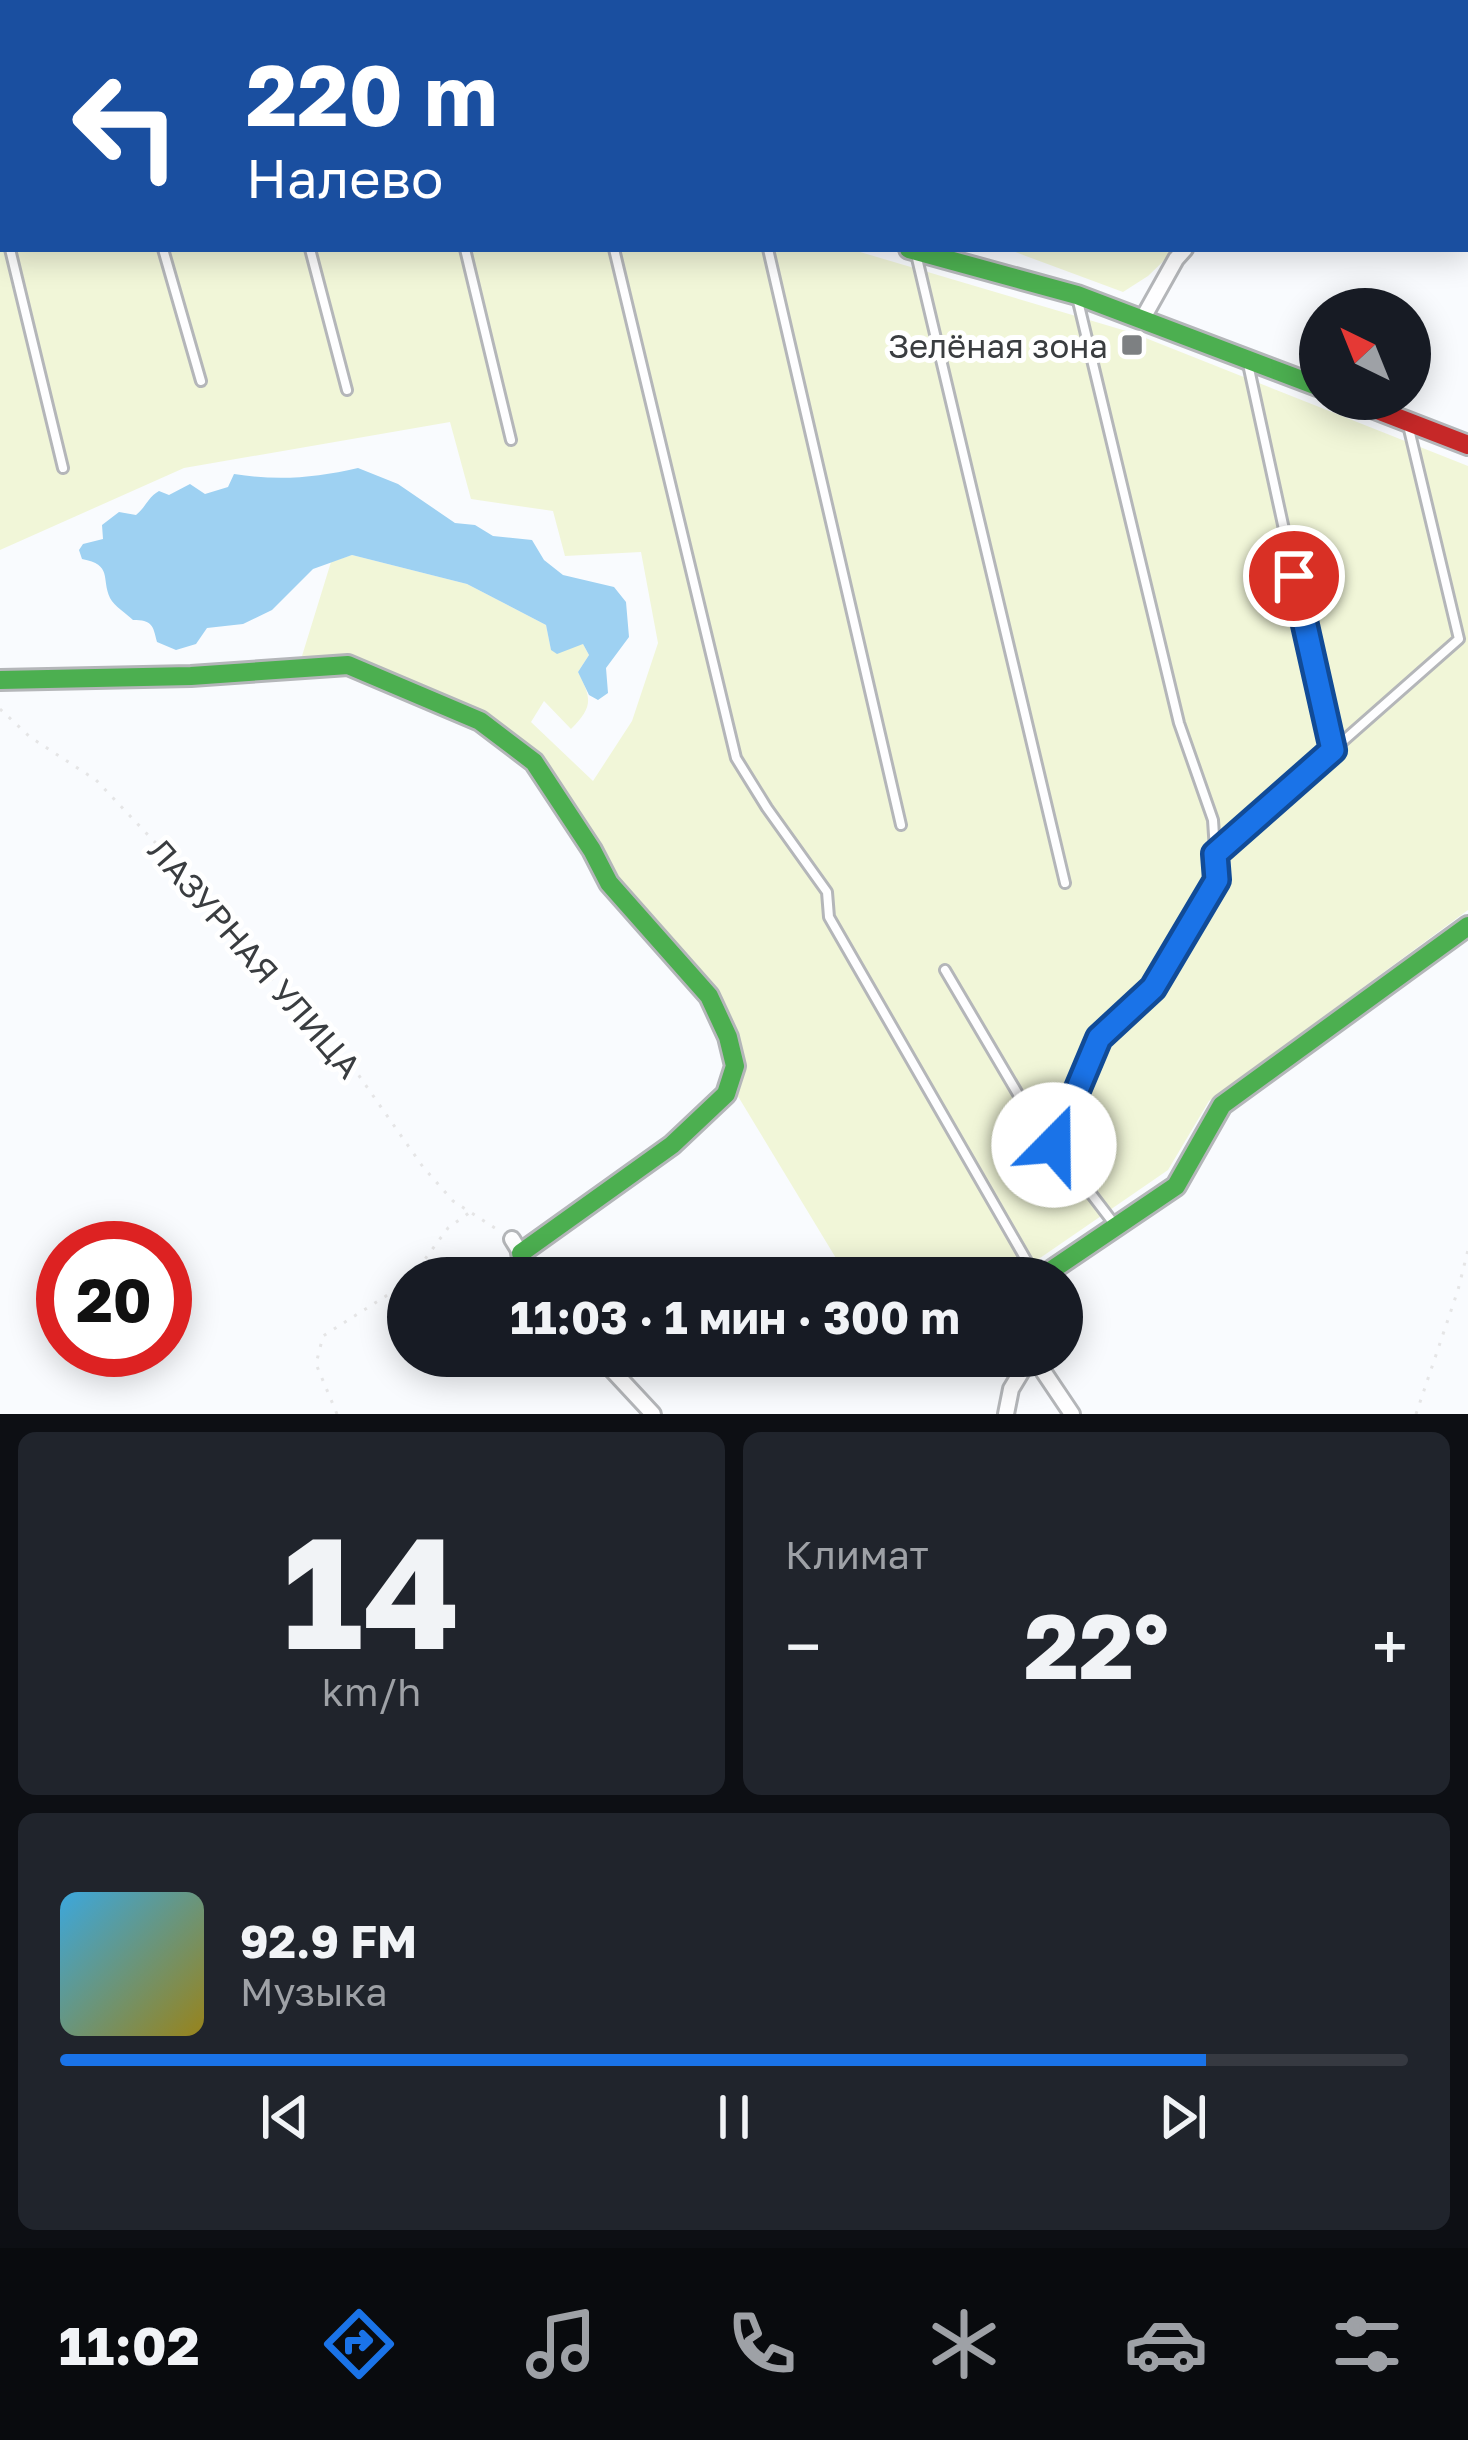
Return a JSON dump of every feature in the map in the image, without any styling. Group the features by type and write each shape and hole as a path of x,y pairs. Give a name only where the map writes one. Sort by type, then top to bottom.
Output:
{"street":[{"path":"1143,318 1182,252"},
{"path":"947,254 1143,318 1299,379"},
{"path":"1403,420 1468,445"},
{"path":"0,680 191,676 348,665 480,721 534,762 609,884 709,996 735,1066 726,1094 672,1145 516,1246 523,1257"},
{"path":"1070,1257 1176,1186 1222,1105 1468,926"},
{"path":"619,1377 653,1414"},
{"path":"1006,1414 1019,1377"},
{"path":"1046,1377 1072,1414"}],"lane":[{"path":"11,252 63,468"},
{"path":"165,252 201,381"},
{"path":"311,252 346,390"},
{"path":"466,252 511,440"},
{"path":"615,252 736,758 827,892 829,917 1026,1257"},
{"path":"769,252 901,825"},
{"path":"912,252 1065,883"},
{"path":"1054,1145 1099,1038 1153,988 1217,880 1213,820 1179,723 1077,295"},
{"path":"1247,358 1333,750"},
{"path":"1215,854 1459,639 1408,422"},
{"path":"945,970 1028,1111 1116,1227"}],"path":[{"name":"ЛАЗУРНАЯ УЛИЦА","path":"0,709 30,737 96,781 185,874 292,1004 334,1040 423,1167 453,1201 516,1246"},
{"path":"427,1257 448,1228 471,1212"},
{"path":"1416,1414 1468,1250"},
{"path":"337,1414 316,1364 323,1336 387,1295"}],"green space":[{"path":"0,252 860,252 1133,333 1299,399 1299,420 1352,420 1468,466 1468,910 1209,1101 1168,1170 1042,1257 835,1257 736,1093 744,1075 718,993 625,893 526,748 432,689 352,659 302,656 331,562 352,555 467,584 546,625 551,650 583,644 589,655 578,672 588,696 583,715 571,729 544,701 531,722 593,781 632,721 658,643 641,552 565,556 553,511 471,499 450,422 184,468 0,550"},
{"path":"1015,252 1173,252 1123,292"}],"water":[{"path":"358,468 398,484 455,523 475,525 493,536 532,540 544,560 563,575 614,587 626,602 629,637 606,668 608,693 598,700 589,695 578,672 589,655 583,644 557,654 551,650 546,625 467,584 352,555 313,569 272,610 243,624 207,628 196,644 176,650 157,642 148,622 133,620 114,604 102,569 82,559 79,550 83,544 103,539 102,525 119,512 136,515 159,491 169,495 190,484 205,494 228,487 234,474 296,477"}],"traffic: fast":[{"path":"920,252 1077,295 1299,379"},
{"path":"0,680 191,676 348,665 480,721 534,762 609,883 709,996 735,1066 726,1094 672,1145 521,1253"},
{"path":"1071,1257 1176,1186 1222,1105 1468,926"}],"traffic: jam":[{"path":"1403,420 1468,445"}],"place":[{"name":"Зелёная зона","path":"1132,345"}],"route":[{"path":"1054,1145 1099,1038 1153,988 1217,880 1215,854 1333,750 1294,576"}]}
